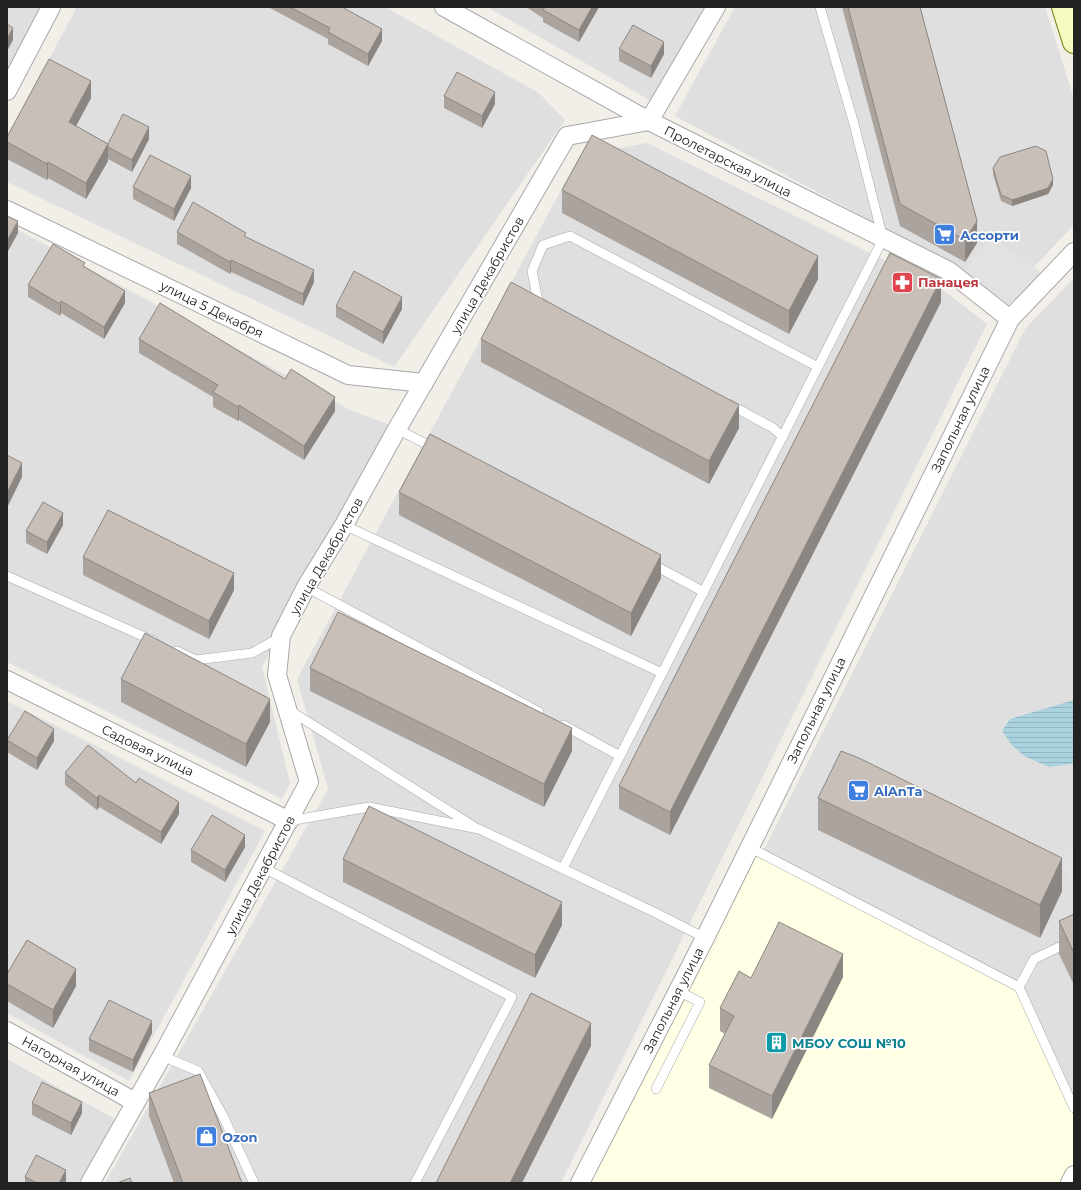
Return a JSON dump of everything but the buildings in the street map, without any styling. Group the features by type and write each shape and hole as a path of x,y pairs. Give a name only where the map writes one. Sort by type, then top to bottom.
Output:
{"main road":[{"path":"1063,7 1074,42"}],"street":[{"path":"7,92 51,7"},
{"name":"Пролетарская улица","path":"444,7 649,121 949,271 1010,318"},
{"path":"649,121 716,7"},
{"name":"улица Декабристов","path":"90,1183 162,1056 309,782 277,675 281,636 306,587 344,525 397,429 567,136 649,121"},
{"name":"улица 5 Декабря","path":"7,210 348,375 424,383"},
{"name":"Запольная улица","path":"580,1183 705,938 1010,318 1074,252"},
{"name":"Садовая улица","path":"7,680 289,821"},
{"name":"Нагорная улица","path":"7,1031 135,1102"},
{"path":"1070,1183 1074,1175"}],"lane":[{"path":"563,868 883,239 854,124 820,7"},
{"path":"552,309 538,301 532,271 544,245 570,236 818,367"},
{"path":"718,398 773,428 783,437"},
{"path":"397,429 445,454"},
{"path":"344,525 662,673"},
{"path":"643,559 704,592"},
{"path":"7,576 196,660 252,653 281,636"},
{"path":"306,587 620,756"},
{"path":"286,709 479,829 563,868 705,938"},
{"path":"289,821 368,807 479,829"},
{"path":"749,847 1019,987 1074,1108"},
{"path":"264,868 512,996 415,1183"},
{"path":"1019,987 1034,959 1074,940"},
{"path":"656,1089 700,1002 678,991"},
{"path":"162,1056 198,1071 224,1116 254,1183"}],"shaded area":[{"path":"7,7 48,7 7,82"},
{"path":"77,7 385,7 539,93 565,120 394,367 7,182 7,138"},
{"path":"487,7 706,7 653,102"},
{"path":"735,7 1045,7 1074,99 1074,225 1008,294 675,116"},
{"path":"647,143 939,287 987,324 561,1183 105,1183 328,789 297,679 580,155"},
{"path":"7,224 352,411 391,425 262,667 290,783 282,799 7,662"},
{"path":"998,240 1047,277 1009,317 959,278 983,244"},
{"path":"1074,278 1074,1138 597,1183 1025,329"},
{"path":"7,701 265,831 129,1081 7,1013"},
{"path":"1074,847 1074,882 1061,867"},
{"path":"750,852 1017,988 1074,1115 1074,1169 1066,1183 580,1183"},
{"path":"7,1059 115,1119 79,1183 7,1183"}],"water":[{"path":"1074,700 1074,762 1071,764 1049,767 1024,756 1011,744 1002,731 1010,719"}],"place":[{"name":"Ассорти","path":"945,235"},
{"name":"Панацея","path":"902,282"},
{"name":"AlAnTa","path":"859,791"},
{"name":"МБОУ СОШ №10","path":"777,1043"},
{"name":"Ozon","path":"207,1137"}]}
